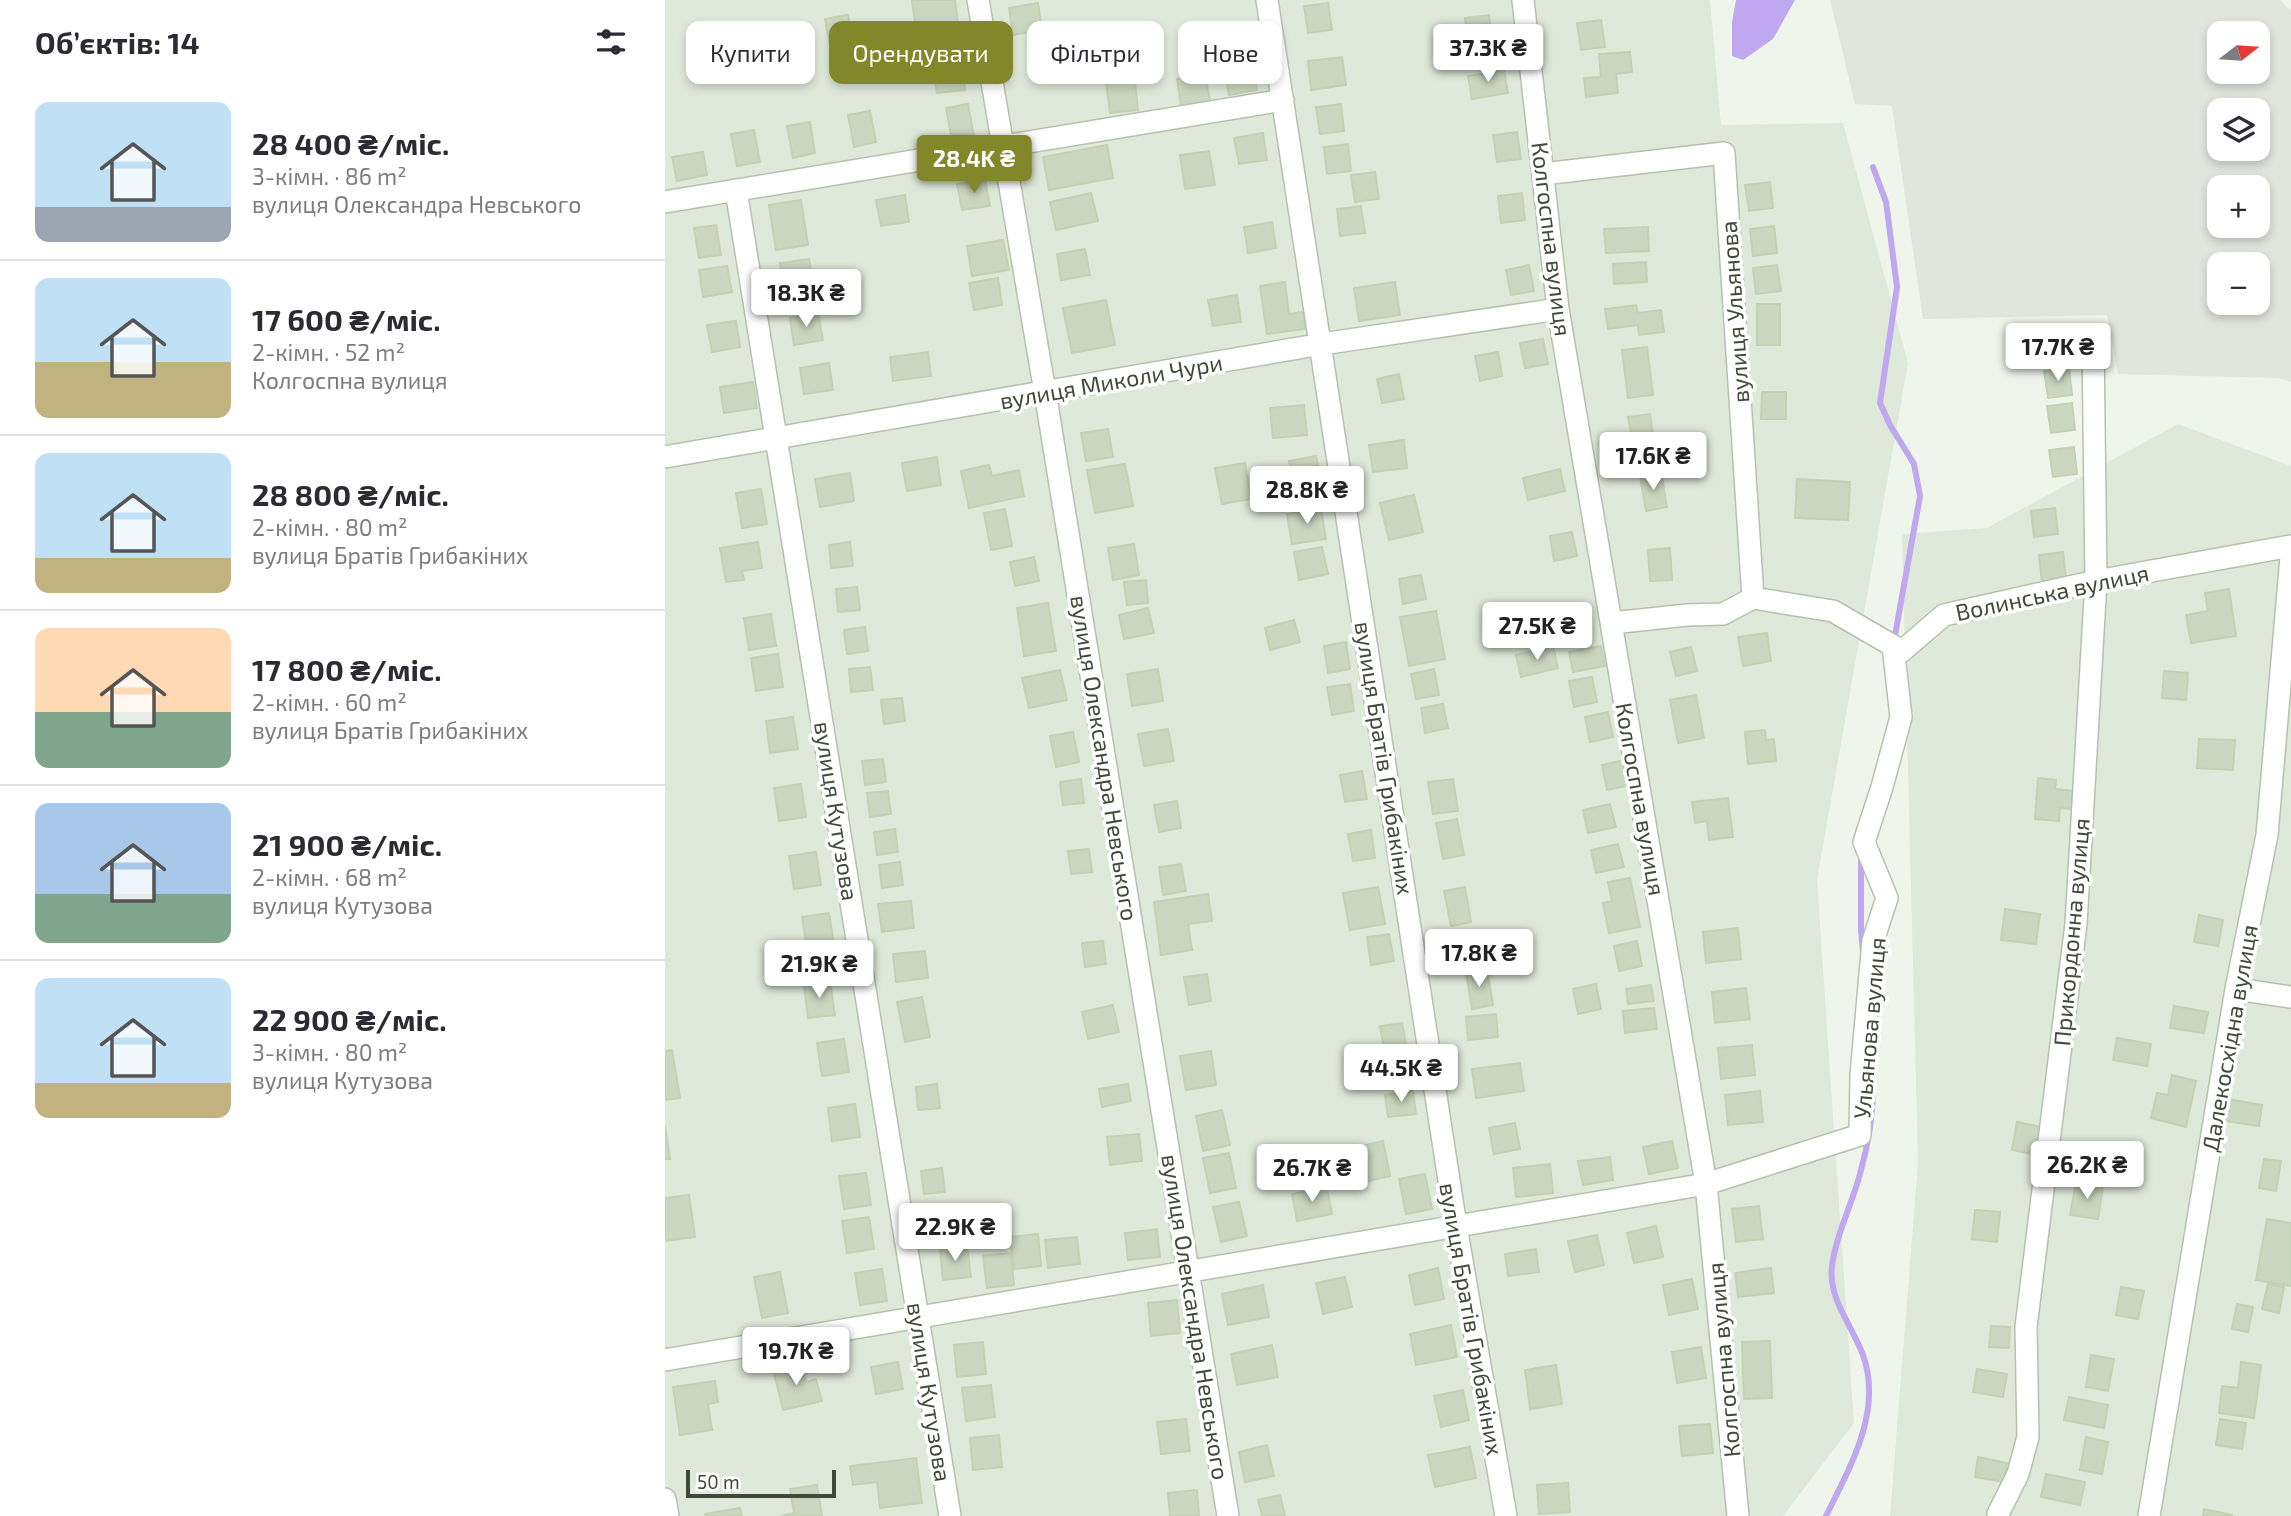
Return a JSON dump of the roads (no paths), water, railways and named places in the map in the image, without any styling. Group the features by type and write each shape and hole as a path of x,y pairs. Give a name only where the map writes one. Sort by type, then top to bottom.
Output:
{"street":[{"name":"вулиця Олександра Невського","path":"978,0 1045,393 1228,1516"},
{"name":"вулиця Братів Грибакіних","path":"1267,0 1456,1226 1506,1516"},
{"name":"Колгоспна вулиця","path":"1523,0 1558,309 1706,1184 1738,1516"},
{"path":"665,202 1283,100"},
{"name":"вулиця Ульянова","path":"1543,174 1724,153 1753,598"},
{"name":"вулиця Кутузова","path":"736,190 778,437 950,1516"},
{"name":"вулиця Миколи Чури","path":"665,457 1322,344 1558,309"},
{"name":"Прикордонна вулиця","path":"1998,1514 2018,1474 2028,1437 2026,1326 2076,924 2096,581 2093,342"},
{"name":"Волинська вулиця","path":"1893,646 1902,651 1944,615 2096,581 2291,546"},
{"name":"Далекосхідна вулиця","path":"2149,1516 2236,989 2267,835 2291,557"},
{"path":"1612,623 1723,614 1753,598 1833,611 1893,646"},
{"name":"Ульянова вулиця","path":"1706,1184 1860,1135 1861,1075 1873,941 1887,898 1864,842 1901,717 1893,646"},
{"path":"2236,989 2291,997"},
{"path":"665,1360 1706,1184"},
{"path":"665,1499 668,1516"}],"waterway":[{"path":"1873,167 1886,202 1897,287 1880,403 1914,464 1920,496 1894,641"},
{"path":"1861,854 1863,952"},
{"path":"1826,1516 1854,1458 1866,1418 1869,1397 1863,1355 1837,1301 1832,1266 1867,1145 1873,1099 1872,1053"}]}
